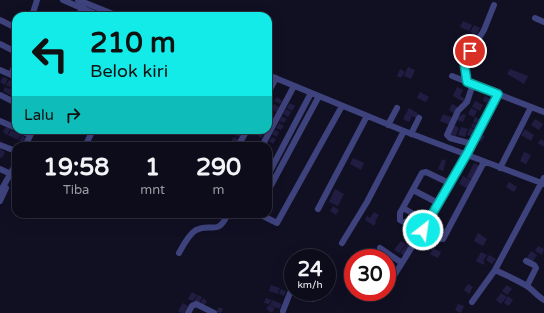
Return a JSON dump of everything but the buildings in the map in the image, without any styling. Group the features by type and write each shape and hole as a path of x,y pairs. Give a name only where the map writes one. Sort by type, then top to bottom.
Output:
{"street":[{"path":"33,12 37,0"},
{"path":"63,0 106,12"},
{"path":"81,4 94,12"},
{"path":"472,302 495,270 543,182 501,164 484,162 447,135 458,111 467,102 470,83 464,62 484,30 494,5"},
{"path":"535,18 544,22"},
{"path":"0,20 12,26"},
{"path":"0,44 12,50"},
{"path":"0,70 12,75"},
{"path":"272,76 367,116 389,123 404,131 412,132 469,150"},
{"path":"452,76 544,112"},
{"path":"272,86 276,78"},
{"path":"272,127 294,86"},
{"path":"272,167 311,93"},
{"path":"396,272 428,222 469,150 498,94"},
{"path":"0,95 12,100"},
{"path":"272,184 319,96"},
{"path":"267,218 277,223 342,106"},
{"path":"501,164 531,107"},
{"path":"389,123 396,110"},
{"path":"318,209 367,116"},
{"path":"412,132 418,120"},
{"path":"0,121 12,126"},
{"path":"342,243 367,202 404,131"},
{"path":"87,142 90,134"},
{"path":"0,145 12,150"},
{"path":"450,183 426,172 422,173 402,208 400,220 441,239 445,238 484,162"},
{"path":"0,169 11,174 0,192"},
{"path":"0,201 7,187 7,181"},
{"path":"413,190 438,203"},
{"path":"402,208 428,222"},
{"path":"179,253 194,232 199,229 218,227 226,218"},
{"path":"380,248 402,263"},
{"path":"526,261 534,265 536,268 527,286"},
{"path":"495,270 527,286 538,297 544,300"},
{"path":"285,312 288,301"},
{"path":"188,313 192,306 196,304 212,312"}],"route":[{"path":"423,230 468,152 498,94 467,82 464,62 470,51"}]}
